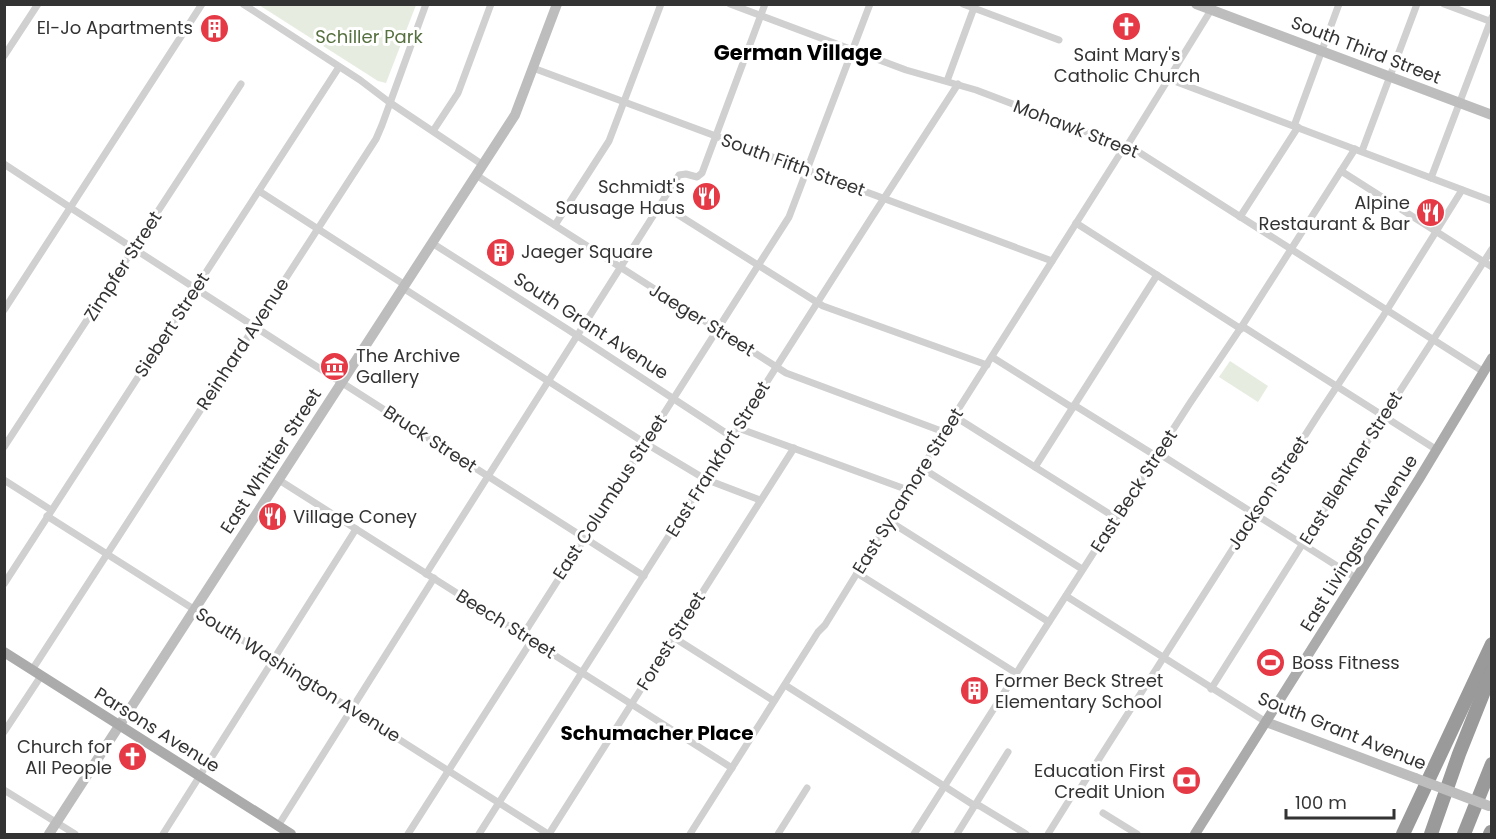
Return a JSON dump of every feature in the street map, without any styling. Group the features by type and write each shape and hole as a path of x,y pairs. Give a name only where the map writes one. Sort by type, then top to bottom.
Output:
{"highway":[{"path":"1403,834 1491,645"},
{"path":"1431,834 1491,671"},
{"path":"1422,834 1459,754"},
{"path":"1464,834 1491,764"}],"main road":[{"name":"East Livingston Avenue","path":"1195,834 1489,364"},
{"name":"Parsons Avenue","path":"4,652 284,831"}],"street":[{"path":"4,56 38,4"},
{"path":"4,310 202,4"},
{"name":"Jaeger Street","path":"243,4 360,80 433,131 480,170 555,225 776,367 786,373 944,432"},
{"name":"Reinhard Avenue","path":"4,732 107,555 376,139 426,4"},
{"path":"433,131 458,93 491,4"},
{"name":"East Whittier Street","path":"49,834 515,115 557,4"},
{"path":"555,225 605,148 661,4"},
{"name":"Mohawk Street","path":"730,4 906,70 958,84 1126,146 1149,158 1434,340 1489,364"},
{"path":"426,574 679,176 686,174 697,177 702,173 765,4"},
{"name":"East Columbus Street","path":"523,635 789,217 870,4"},
{"path":"963,4 1059,40"},
{"name":"South Third Street","path":"1196,4 1491,115"},
{"path":"1240,217 1296,126 1339,4"},
{"name":"East Beck Street","path":"914,834 1082,569 1242,327 1341,171 1359,150 1390,77 1417,4"},
{"path":"1431,178 1491,20 1444,4"},
{"path":"947,81 974,7"},
{"name":"East Sycamore Street","path":"690,834 818,632 825,625 954,416 1211,10"},
{"name":"Siebert Street","path":"4,584 339,67"},
{"name":"South Fifth Street","path":"533,68 1052,261"},
{"path":"1169,79 1491,201"},
{"name":"Zimpfer Street","path":"4,447 241,84"},
{"name":"East Frankfort Street","path":"479,834 958,84"},
{"name":"Bruck Street","path":"4,164 644,576"},
{"path":"1341,171 1491,267"},
{"name":"Jackson Street","path":"1048,834 1387,310 1462,190"},
{"path":"259,191 645,443 705,479 760,500"},
{"path":"661,204 823,306 987,365"},
{"path":"1076,223 1437,450"},
{"name":"South Grant Avenue","path":"432,243 732,437"},
{"name":"East Blenkner Street","path":"1211,688 1491,249"},
{"path":"1035,467 1157,275"},
{"path":"992,357 1255,513 1356,578"},
{"path":"954,416 1116,518"},
{"path":"738,428 908,490"},
{"name":"Forest Street","path":"548,834 794,448"},
{"path":"922,468 1082,569"},
{"name":"South Washington Avenue","path":"4,480 107,555 548,834"},
{"name":"Beech Street","path":"279,480 732,768"},
{"path":"889,521 1049,622"},
{"path":"163,834 356,529"},
{"path":"857,573 1016,673"},
{"path":"284,831 351,709 434,578"},
{"name":"South Grant Avenue","path":"1066,596 1266,722 1490,806"},
{"path":"673,637 774,701"},
{"path":"408,834 532,640"},
{"path":"785,685 972,804 976,804 1026,834"},
{"path":"957,834 1008,752"},
{"path":"778,834 807,788"},
{"path":"4,790 75,834"},
{"path":"1103,813 1136,834"}],"green space":[{"name":"Schiller Park","path":"416,4 386,83 378,81 259,5"},
{"path":"1230,361 1268,386 1258,402 1219,377"}],"place":[{"name":"Saint Mary's Catholic Church","path":"1127,26"},
{"name":"El-Jo Apartments","path":"214,28"},
{"name":"Schmidt's Sausage Haus","path":"706,197"},
{"name":"Alpine Restaurant & Bar","path":"1431,213"},
{"name":"Jaeger Square","path":"500,252"},
{"name":"The Archive Gallery","path":"335,366"},
{"name":"Village Coney","path":"272,517"},
{"name":"Boss Fitness","path":"1271,663"},
{"name":"Former Beck Street Elementary School","path":"974,691"},
{"name":"Church for All People","path":"133,757"},
{"name":"Education First Credit Union","path":"1186,781"}],"district":[{"name":"German Village","path":"798,53"},
{"name":"Schumacher Place","path":"657,733"}]}
